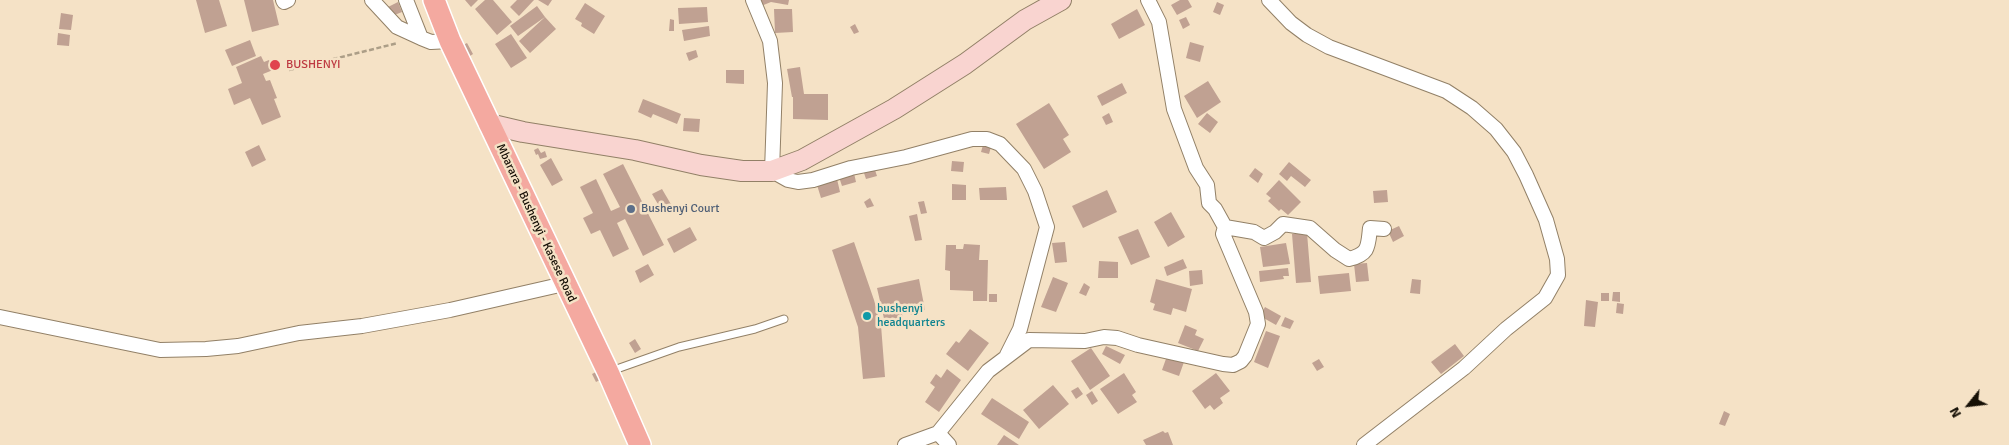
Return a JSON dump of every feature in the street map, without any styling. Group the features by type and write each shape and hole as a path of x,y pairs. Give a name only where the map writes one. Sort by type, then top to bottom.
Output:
{"main road":[{"name":"Mbarara - Bushenyi - Kasese Road","path":"434,0 450,41 564,284 608,372 640,445"},
{"path":"490,124 523,132 635,150 701,165 742,171 772,171 802,160 894,109 965,64 1025,20 1061,0"}],"street":[{"path":"283,0 284,2 288,0"},
{"path":"372,0 397,27 431,42 450,41"},
{"path":"406,0 421,38"},
{"path":"753,0 770,41 775,83 772,171 788,180 805,181 972,139 987,138 1000,144 1024,169 1035,191 1047,227 1020,329 1005,358"},
{"path":"905,445 938,433 988,371 1030,340 1117,338 1138,345 1223,364 1233,364 1242,361 1256,331 1258,319 1223,234 1225,227 1215,208 1209,202 1207,185 1196,168 1174,110 1159,22 1148,0"},
{"path":"1269,0 1298,30 1328,47 1446,90 1472,108 1496,129 1514,152 1546,220 1555,252 1558,275 1545,298 1506,329 1464,368 1364,445"},
{"path":"1225,227 1254,232 1264,238 1275,232 1283,224 1310,228 1349,259 1361,256 1367,249 1370,228 1384,229"},
{"path":"0,318 160,350 206,350 238,346 299,333 362,326 564,284"},
{"path":"938,433 949,445"}],"lane":[{"path":"608,372 679,347 754,329 784,319"}],"path":[{"path":"289,70 421,38"}],"building":[{"path":"196,0 219,0 227,26 205,33"},
{"path":"244,0 273,0 279,25 252,32"},
{"path":"465,0 478,0 471,7"},
{"path":"485,0 493,0 512,22 497,35 475,9"},
{"path":"517,0 534,0 519,16 510,7"},
{"path":"538,0 552,0 548,6"},
{"path":"759,0 789,0 788,5 771,2 761,6"},
{"path":"1180,0 1188,0 1192,7 1177,15 1171,5"},
{"path":"398,2 402,12 392,16 388,7"},
{"path":"1217,2 1224,5 1220,15 1213,12"},
{"path":"585,3 605,16 594,34 581,26 582,23 575,19"},
{"path":"537,6 545,17 518,36 510,26"},
{"path":"707,7 708,22 679,24 678,8"},
{"path":"774,9 792,9 793,32 775,33"},
{"path":"1137,9 1145,25 1119,39 1111,24"},
{"path":"61,13 73,15 71,30 59,29"},
{"path":"545,17 556,29 530,53 519,41"},
{"path":"1186,17 1190,25 1183,29 1179,20"},
{"path":"670,19 674,20 674,31 669,31"},
{"path":"855,24 859,32 854,34 850,27"},
{"path":"709,26 710,36 684,41 682,30"},
{"path":"58,33 70,35 69,46 57,45"},
{"path":"511,34 527,58 511,68 495,44"},
{"path":"250,40 256,56 232,66 225,50"},
{"path":"1190,42 1204,46 1200,62 1186,58"},
{"path":"467,43 473,54 470,56 463,45"},
{"path":"696,50 698,57 689,61 686,53"},
{"path":"261,56 264,62 269,60 273,70 263,74 266,81 270,80 277,98 274,99 281,117 262,125 250,98 234,105 228,89 242,83 236,67"},
{"path":"800,67 804,94 828,94 828,120 793,119 793,97 787,69"},
{"path":"726,70 744,70 744,84 726,83"},
{"path":"1208,81 1221,102 1197,118 1184,96"},
{"path":"1122,83 1127,93 1102,106 1097,96"},
{"path":"643,99 681,114 677,124 653,114 651,118 638,112"},
{"path":"1049,103 1069,135 1063,139 1071,152 1044,169 1016,124"},
{"path":"1109,113 1113,122 1106,125 1102,117"},
{"path":"1207,113 1218,122 1210,133 1198,124"},
{"path":"684,118 700,119 699,132 683,131"},
{"path":"259,145 266,160 252,167 245,152"},
{"path":"983,145 991,147 989,154 981,152"},
{"path":"538,148 541,153 545,151 547,157 540,159 538,154 536,155 534,150"},
{"path":"551,158 563,180 552,186 540,165"},
{"path":"952,161 964,162 963,172 951,171"},
{"path":"1289,162 1311,180 1305,187 1291,176 1287,181 1279,174"},
{"path":"623,164 664,245 643,256 625,219 617,223 629,249 613,257 600,230 591,234 583,218 593,213 580,187 596,179 611,211 620,207 603,174"},
{"path":"1255,168 1263,174 1258,183 1249,176"},
{"path":"875,170 877,176 866,179 864,173"},
{"path":"854,173 856,182 842,186 839,177"},
{"path":"837,179 840,192 821,198 817,185"},
{"path":"1279,180 1301,202 1288,215 1281,209 1279,211 1268,201 1271,198 1266,194"},
{"path":"952,184 966,185 966,200 952,200"},
{"path":"1006,187 1007,200 980,200 979,188"},
{"path":"662,189 672,206 662,211 652,194"},
{"path":"1107,190 1117,212 1083,228 1072,206"},
{"path":"1387,190 1388,202 1374,203 1373,191"},
{"path":"870,198 874,206 867,208 864,202"},
{"path":"924,201 927,213 921,214 918,202"},
{"path":"1171,212 1185,237 1168,247 1154,222"},
{"path":"917,214 922,240 915,241 909,216"},
{"path":"1399,226 1404,236 1393,242 1388,231"},
{"path":"690,227 697,240 674,253 667,239"},
{"path":"1138,229 1150,257 1131,265 1118,237"},
{"path":"1307,233 1311,282 1296,283 1292,234"},
{"name":"bushenyi headquarters","path":"854,242 881,325 885,377 863,379 858,327 832,250"},
{"path":"1065,242 1067,262 1055,263 1052,243"},
{"path":"1286,243 1290,264 1263,267 1260,247"},
{"path":"964,244 980,245 979,260 988,260 987,301 973,301 973,291 950,290 950,271 945,270 946,245 956,245 956,249 963,249"},
{"path":"1183,259 1187,268 1167,276 1164,267"},
{"path":"1099,261 1118,262 1118,278 1098,278"},
{"path":"1367,263 1369,281 1356,282 1354,264"},
{"path":"648,264 654,275 640,283 635,271"},
{"path":"1288,268 1289,276 1283,276 1284,279 1260,282 1259,271"},
{"path":"1202,270 1203,284 1190,286 1189,271"},
{"path":"1349,273 1351,291 1320,294 1318,276"},
{"path":"1053,277 1068,283 1056,312 1041,307"},
{"path":"919,279 925,310 911,315 910,312 902,314 903,319 885,323 877,288"},
{"path":"1156,279 1192,289 1186,312 1173,308 1171,315 1153,310 1155,304 1150,302"},
{"path":"1412,279 1421,280 1420,294 1410,293"},
{"path":"1084,283 1090,287 1086,296 1079,293"},
{"path":"1613,292 1620,292 1620,302 1612,301"},
{"path":"1601,293 1609,293 1609,301 1601,301"},
{"path":"989,294 997,294 997,302 989,302"},
{"path":"1586,300 1598,302 1595,327 1584,326"},
{"path":"1617,303 1624,304 1623,314 1616,313"},
{"path":"1265,307 1281,316 1276,325 1260,316"},
{"path":"1285,317 1294,321 1290,329 1281,326"},
{"path":"1185,325 1197,330 1195,335 1204,339 1198,351 1178,343"},
{"path":"970,329 989,343 968,371 946,354 956,341 959,343"},
{"path":"1266,331 1280,336 1268,368 1254,362"},
{"path":"635,339 641,349 635,353 629,343"},
{"path":"1455,344 1464,356 1441,374 1431,362"},
{"path":"1106,346 1125,355 1120,364 1102,354"},
{"path":"1091,348 1110,376 1090,390 1071,361"},
{"path":"1167,356 1184,362 1179,376 1162,370"},
{"path":"1319,359 1324,367 1317,371 1312,363"},
{"path":"947,369 961,380 939,412 925,402 935,387 930,383 936,374 941,378"},
{"path":"596,372 600,380 596,382 592,374"},
{"path":"1124,373 1136,392 1132,395 1137,402 1118,414 1100,389"},
{"path":"1216,373 1230,391 1220,398 1223,403 1214,410 1210,405 1205,409 1192,391"},
{"path":"1053,385 1069,404 1039,429 1023,410"},
{"path":"1078,387 1083,394 1076,399 1071,391"},
{"path":"1092,391 1098,401 1092,405 1086,395"},
{"path":"992,398 1029,422 1019,439 981,414"},
{"path":"1724,411 1730,414 1725,426 1719,424"},
{"path":"1163,431 1165,433 1168,432 1173,445 1146,445 1143,440"},
{"path":"1004,435 1019,445 997,445"}],"place":[{"name":"BUSHENYI","path":"275,65"},
{"name":"Bushenyi Court","path":"631,209"},
{"name":"bushenyi headquarters","path":"867,316"}]}
